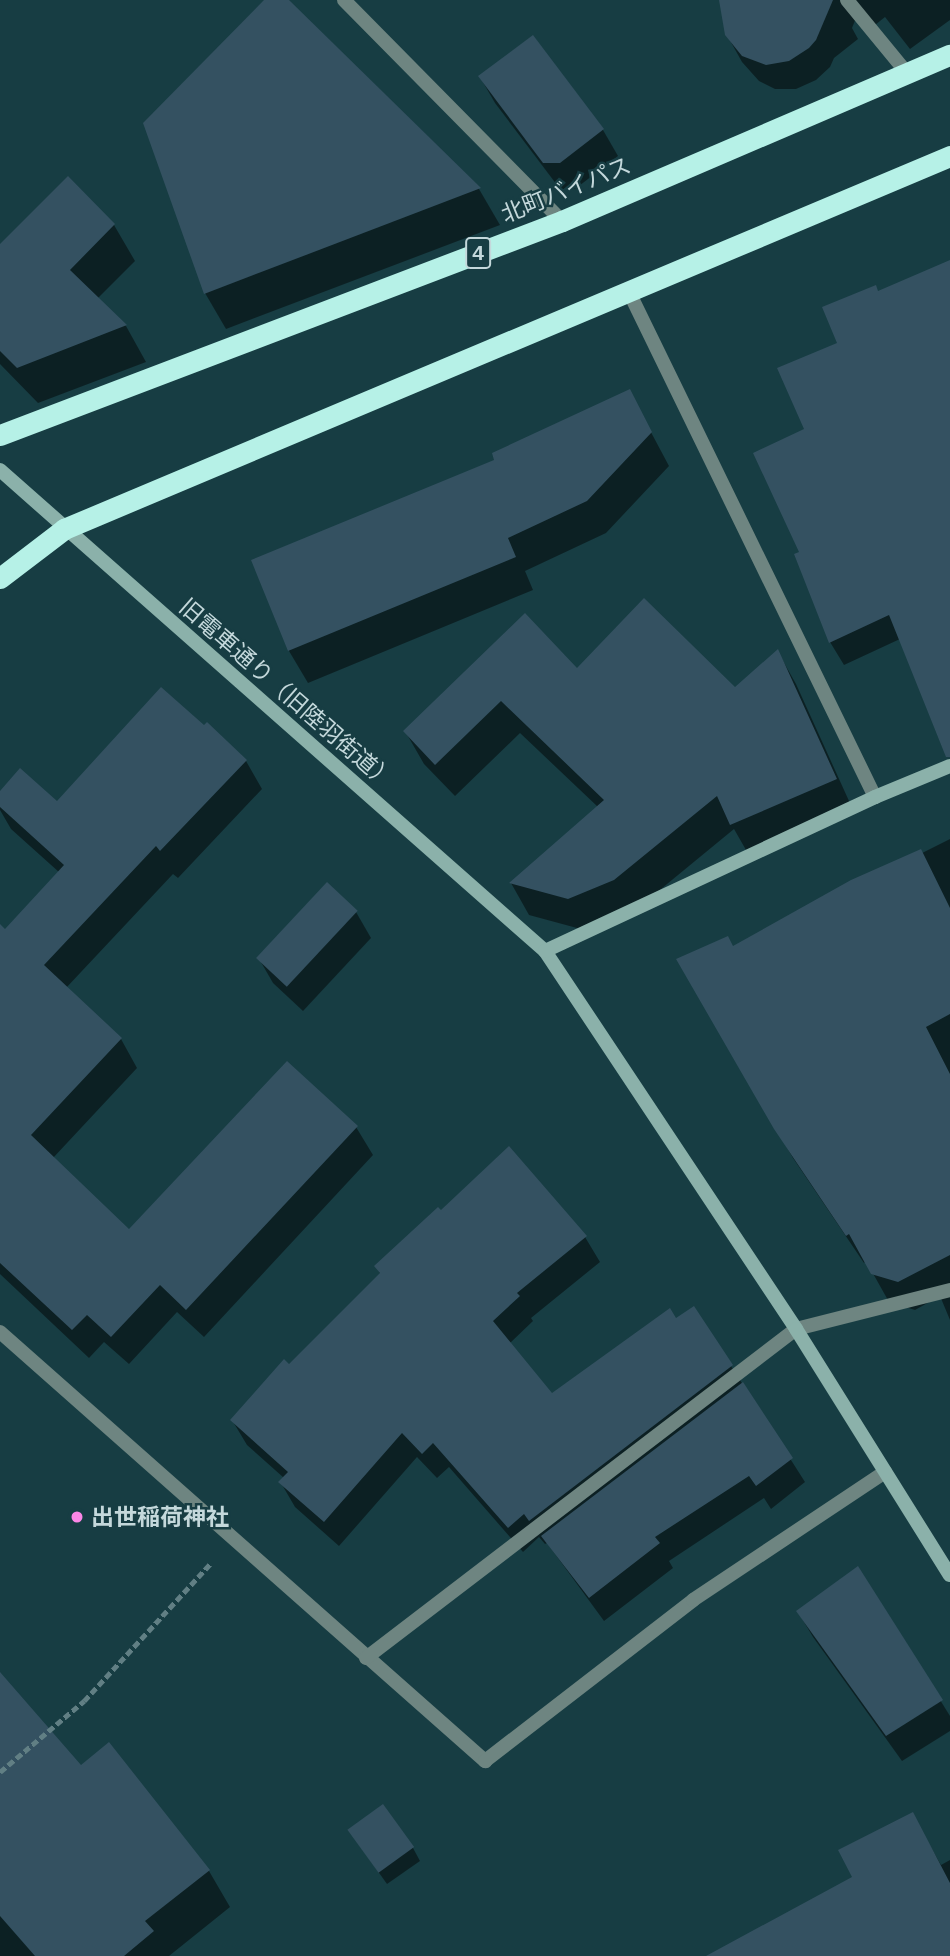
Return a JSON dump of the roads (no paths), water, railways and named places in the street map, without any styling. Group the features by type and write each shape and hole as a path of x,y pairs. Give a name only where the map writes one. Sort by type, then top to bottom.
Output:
{"highway":[{"name":"北町バイパス","path":"0,435 562,221 950,55"},
{"path":"0,578 64,529 950,156"}],"street":[{"path":"344,0 562,221"},
{"path":"847,0 907,73"},
{"path":"629,292 875,797"},
{"name":"旧電車通り（旧陸羽街道）","path":"0,471 545,951 796,1329 950,1575"},
{"path":"545,951 875,797 950,766"},
{"path":"366,1658 796,1329 950,1290"},
{"path":"0,1332 485,1761 693,1600 885,1472"}],"place":[{"name":"出世稲荷神社","path":"77,1517"}]}
